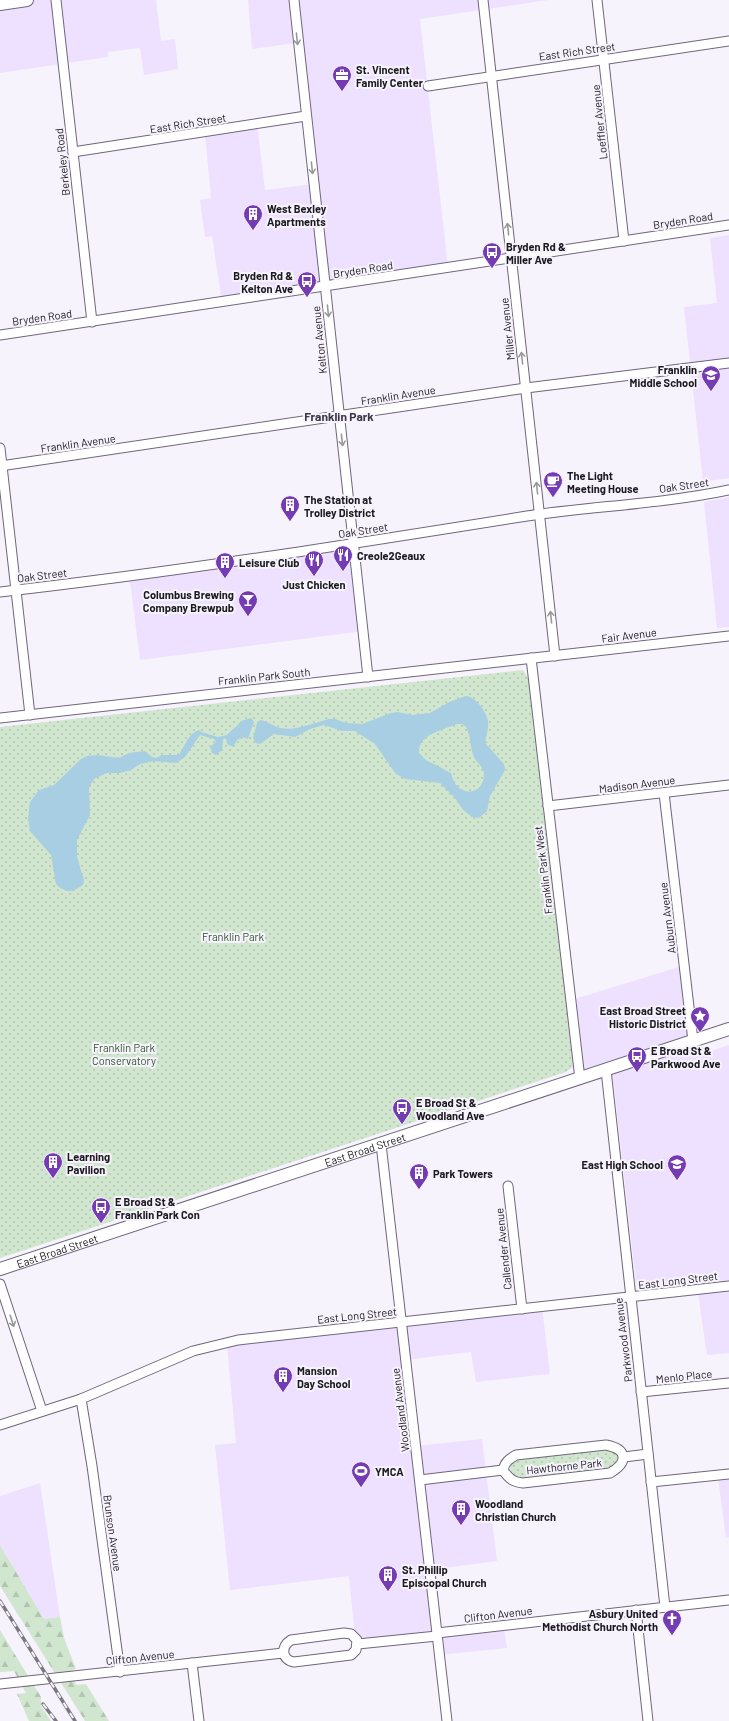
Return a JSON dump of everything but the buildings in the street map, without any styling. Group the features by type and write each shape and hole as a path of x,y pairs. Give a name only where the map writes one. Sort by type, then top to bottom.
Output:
{"main road":[{"path":"0,4 27,0"},
{"name":"East Broad Street","path":"0,1269 729,1029"}],"street":[{"name":"Berkeley Road","path":"56,0 92,322"},
{"name":"Kelton Avenue","path":"294,0 368,677"},
{"name":"Miller Avenue","path":"483,0 555,656"},
{"name":"Loeffler Avenue","path":"597,0 624,241"},
{"name":"East Rich Street","path":"428,86 729,41"},
{"name":"East Rich Street","path":"73,152 306,116"},
{"name":"Bryden Road","path":"0,335 729,225"},
{"name":"Franklin Avenue","path":"1,466 526,388 729,364"},
{"path":"0,448 30,715"},
{"name":"Oak Street","path":"0,592 129,577 540,514 690,498 729,490"},
{"name":"Fair Avenue","path":"531,658 729,636"},
{"name":"Franklin Park South","path":"0,718 531,658"},
{"name":"Franklin Park West","path":"531,658 580,1079"},
{"name":"Madison Avenue","path":"548,806 729,785"},
{"name":"Auburn Avenue","path":"664,793 693,1041"},
{"name":"Parkwood Avenue","path":"606,1070 665,1607"},
{"name":"Woodland Avenue","path":"381,1144 447,1721"},
{"name":"Callender Avenue","path":"508,1186 522,1309"},
{"path":"0,1284 42,1411"},
{"name":"East Long Street","path":"0,1425 81,1399 183,1355 220,1343 252,1338 402,1323 729,1286"},
{"name":"Menlo Place","path":"641,1392 729,1383"},
{"name":"Brunson Avenue","path":"81,1399 92,1466 120,1672"},
{"name":"Hawthorne Park","path":"598,1445 616,1447 621,1451 624,1457 618,1469 610,1473 523,1483 515,1482 508,1478 504,1470 505,1464 509,1458 516,1455 598,1445"},
{"path":"624,1457 648,1454"},
{"path":"420,1480 504,1470"},
{"path":"651,1482 729,1474"},
{"name":"Clifton Avenue","path":"358,1644 729,1600"},
{"path":"636,1610 648,1721"},
{"path":"348,1633 354,1636 358,1644 354,1653 340,1657 294,1662 287,1660 283,1653 285,1645 291,1640 348,1633"},
{"name":"Clifton Avenue","path":"0,1684 283,1653"},
{"path":"192,1664 199,1721"}],"shaded area":[{"path":"0,0 156,0 161,41 175,39 178,69 144,75 140,48 108,52 108,57 0,73"},
{"path":"248,0 548,0 420,19 448,267 222,303 212,236 205,237 200,200 211,198 205,134 257,124 265,190 313,184 296,43 252,49"},
{"name":"Franklin Middle School","path":"729,235 729,478 703,482 684,307 717,303 710,238"},
{"path":"729,497 729,627 717,628 704,502"},
{"path":"350,548 364,631 140,660 130,581"},
{"name":"East High School","path":"682,966 693,1057 729,1045 729,1353 707,1355 696,1280 641,1286 636,1283 614,1086 571,1068 573,1063 565,1002"},
{"path":"542,1307 550,1374 476,1382 471,1352 405,1360 415,1446 482,1439 497,1561 429,1570 436,1631 503,1623 507,1648 439,1655 436,1638 356,1648 349,1576 230,1590 215,1445 236,1443 227,1345"},
{"path":"729,1477 729,1537 726,1538 718,1478"},
{"path":"40,1483 60,1617 44,1619 0,1545 0,1496"}],"green space":[{"name":"Franklin Park","path":"523,670 528,678 573,1063 571,1068 566,1072 0,1258 0,727"},
{"path":"608,1449 615,1452 618,1457 616,1463 610,1469 523,1479 515,1477 511,1471 511,1464 516,1460"},
{"path":"0,1545 44,1619 60,1617 64,1638 76,1669 70,1671 76,1685 86,1684 109,1721 85,1721 0,1586"},
{"path":"0,1630 41,1697 41,1706 51,1721 29,1721 17,1694 26,1693 14,1671 0,1672"}],"water":[{"path":"466,696 470,697 480,705 488,721 485,743 504,764 505,770 490,796 487,811 479,818 472,817 463,810 455,798 440,783 405,779 396,774 375,744 355,731 342,731 324,725 310,729 295,737 274,734 260,744 256,743 253,738 257,723 260,720 287,729 305,726 329,719 335,719 346,723 362,724 391,713 398,712 413,715 430,713 449,702","holes":["462,724 468,730 474,757 484,772 482,782 479,787 474,791 469,792 458,787 451,773 426,760 419,753 420,747 427,737 445,728"]},
{"path":"251,718 254,722 248,739 243,737 237,740 233,747 227,744 226,738 223,739 222,750 216,755 212,753 210,747 216,742 214,739 200,735 185,757 176,763 154,761 140,764 131,770 120,773 107,773 94,779 89,787 90,815 77,840 77,857 84,880 83,885 73,891 67,891 60,888 56,884 51,855 30,831 28,819 30,802 39,790 54,785 81,759 87,756 97,755 119,758 129,753 145,751 152,757 157,758 161,755 179,755 190,736 196,731 200,730 201,732 218,737 227,735 241,721"}],"railway":[{"path":"0,1601 75,1721"},
{"path":"43,1704 56,1721"}],"place":[{"name":"St. Vincent Family Center","path":"342,92"},
{"name":"West Bexley Apartments","path":"253,231"},
{"name":"Bryden Rd & Miller Ave","path":"492,269"},
{"name":"Bryden Rd & Kelton Ave","path":"307,298"},
{"name":"Franklin Middle School","path":"711,392"},
{"name":"The Light Meeting House","path":"553,498"},
{"name":"The Station at Trolley District","path":"290,522"},
{"name":"Creole2Geaux","path":"343,572"},
{"name":"Just Chicken","path":"314,577"},
{"name":"Leisure Club","path":"225,579"},
{"name":"Columbus Brewing Company Brewpub","path":"248,617"},
{"name":"East Broad Street Historic District","path":"700,1033"},
{"name":"E Broad St & Parkwood Ave","path":"637,1073"},
{"name":"E Broad St & Woodland Ave","path":"402,1125"},
{"name":"Learning Pavilion","path":"53,1179"},
{"name":"East High School","path":"677,1181"},
{"name":"Park Towers","path":"419,1190"},
{"name":"E Broad St & Franklin Park Con","path":"101,1224"},
{"name":"Mansion Day School","path":"283,1393"},
{"name":"YMCA","path":"361,1488"},
{"name":"Woodland Christian Church","path":"461,1526"},
{"name":"St. Phillip Episcopal Church","path":"388,1592"},
{"name":"Asbury United Methodist Church North","path":"672,1636"}],"district":[{"name":"Franklin Park","path":"339,416"}],"park label":[{"name":"Franklin Park Conservatory","path":"124,1053"}]}
